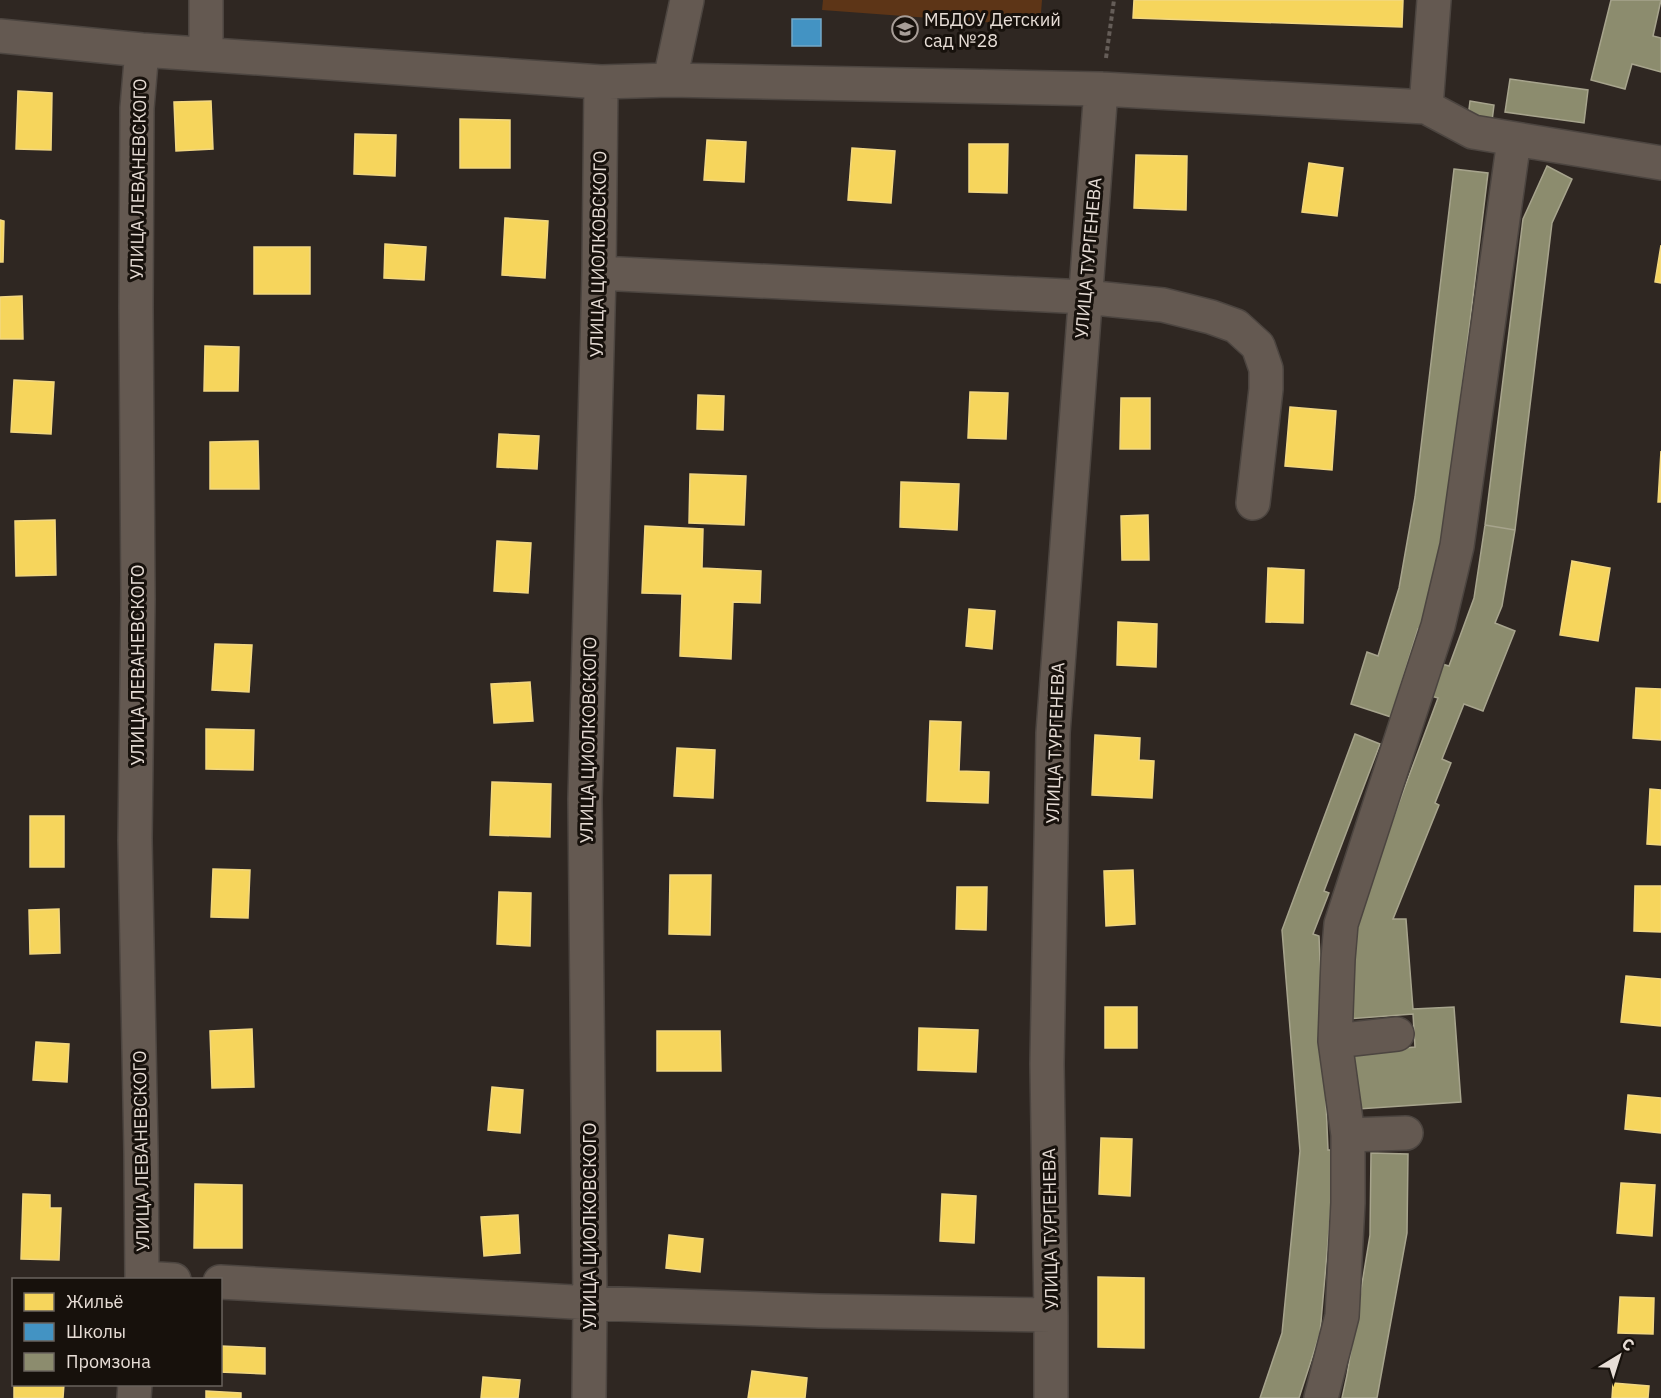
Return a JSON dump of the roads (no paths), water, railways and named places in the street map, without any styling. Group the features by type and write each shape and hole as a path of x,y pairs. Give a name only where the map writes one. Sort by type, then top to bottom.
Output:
{"street":[{"path":"206,0 206,54"},
{"path":"670,80 687,0"},
{"path":"1426,107 1434,0"},
{"path":"0,36 142,50 601,82 670,80 1101,89 1426,107 1473,132 1661,163"},
{"name":"УЛИЦА ЛЕВАНЕВСКОГО","path":"142,50 137,108 138,599 135,840 142,1278"},
{"name":"УЛИЦА ЦИОЛКОВСКОГО","path":"589,1398 585,799 599,273 601,82"},
{"name":"УЛИЦА ТУРГЕНЕВА","path":"1051,1398 1047,1065 1053,734 1101,89"},
{"path":"1321,1398 1342,1316 1348,1203 1348,1135 1335,1041 1341,924 1438,626 1457,546 1514,140"},
{"path":"599,273 1084,297 1163,305 1211,317 1236,327 1257,346 1266,369 1266,389 1253,502"},
{"path":"1335,1041 1397,1034"},
{"path":"1348,1135 1406,1133"},
{"path":"222,1282 590,1303 808,1311 1051,1316"}],"place":[{"name":"МБДОУ Детский сад №28","path":"905,29"}]}
